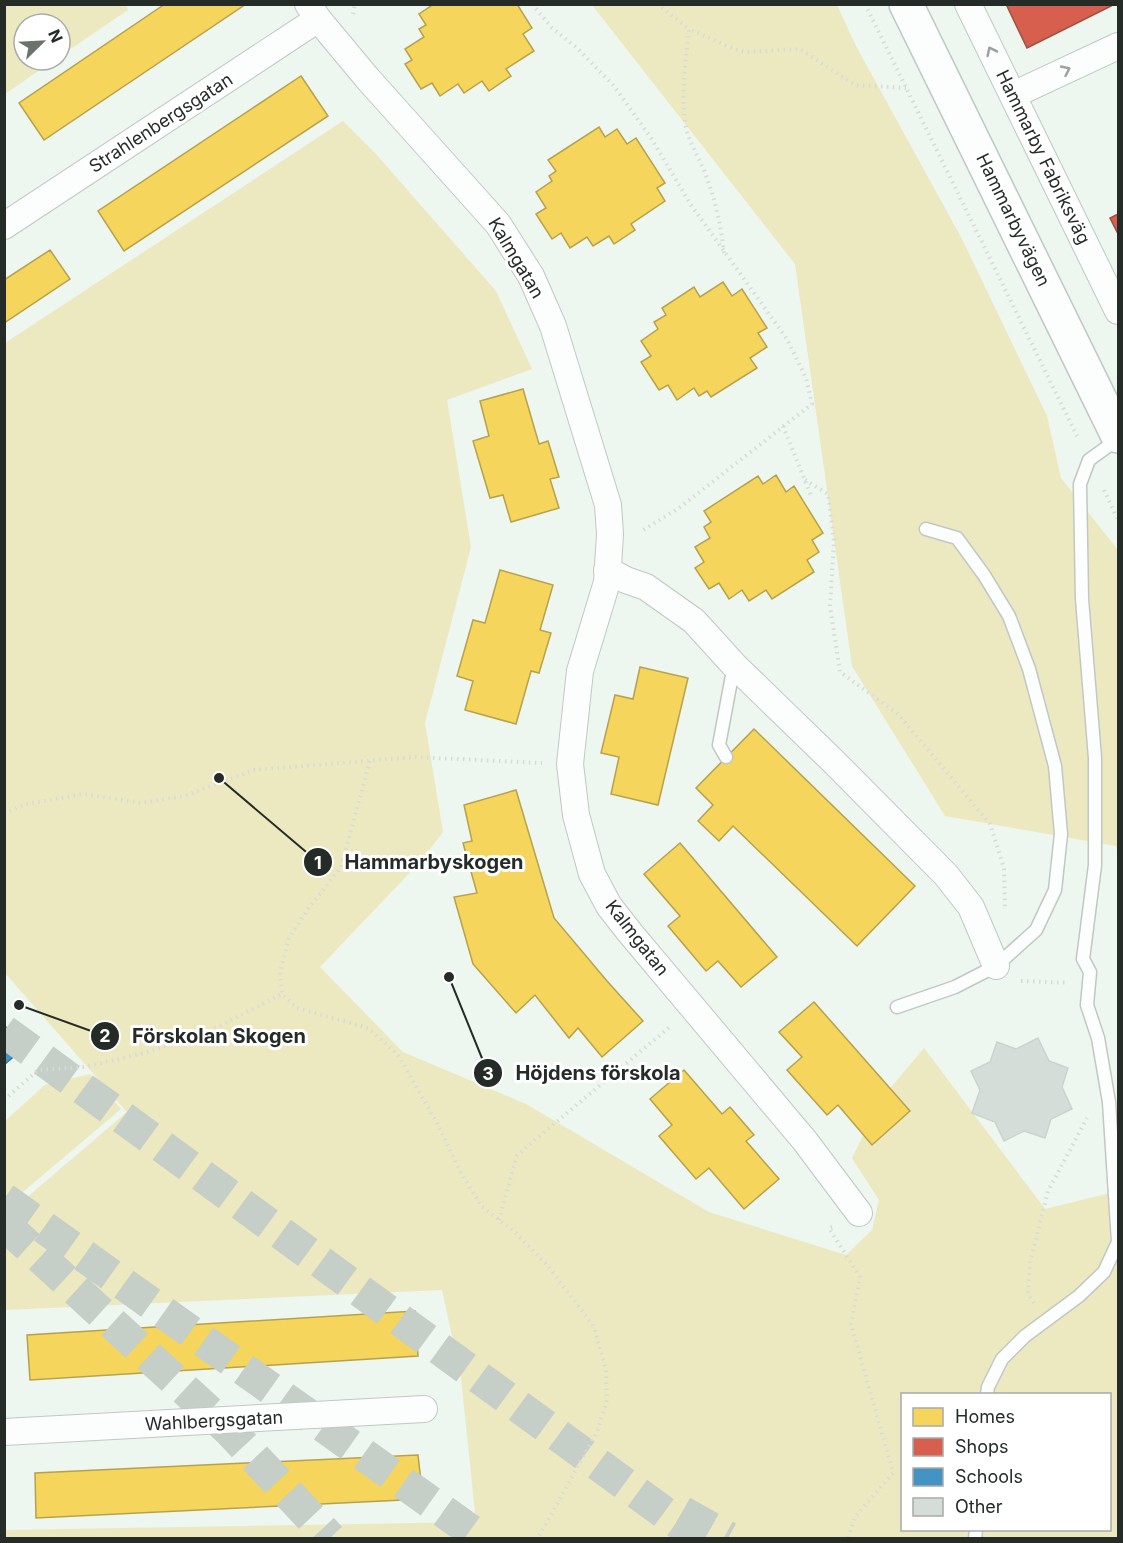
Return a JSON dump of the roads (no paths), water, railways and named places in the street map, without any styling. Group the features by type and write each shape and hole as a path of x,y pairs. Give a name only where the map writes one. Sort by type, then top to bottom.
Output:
{"main road":[{"name":"Hammarbyvägen","path":"906,4 1119,437"}],"street":[{"name":"Hammarby Fabriksväg","path":"968,4 1119,311"},
{"name":"Strahlenbergsgatan","path":"4,226 313,12"},
{"name":"Kalmgatan","path":"313,12 368,79 498,224 531,276 553,326 608,505 616,575 607,582 580,671 570,764 576,815 592,874 609,906 805,1141 859,1213"},
{"path":"1012,95 1119,46"},
{"path":"616,575 646,587 694,621 734,665 946,875 970,907 1001,961"},
{"name":"Wahlbergsgatan","path":"4,1432 424,1409"}],"lane":[{"path":"987,1393 1002,1359 1025,1336 1079,1296 1104,1272 1118,1242 1107,1091 1098,1038 1087,1005 1090,972 1083,959 1095,865 1095,758 1082,599 1080,484 1089,460 1119,437"},
{"path":"897,1007 955,987 1001,961 1036,930 1055,890 1061,834 1055,766 1029,669 1009,616 984,575 957,538 926,528"},
{"path":"726,757 718,745 734,665"}],"tunnel":[{"path":"4,1031 699,1538"},
{"path":"4,1199 481,1538"},
{"path":"4,1224 229,1430 330,1538"},
{"path":"682,1512 728,1538"}],"place":[{"name":"Hammarbyskogen","path":"219,778"},
{"name":"Höjdens förskola","path":"449,977"},
{"name":"Förskolan Skogen","path":"19,1005"}]}
